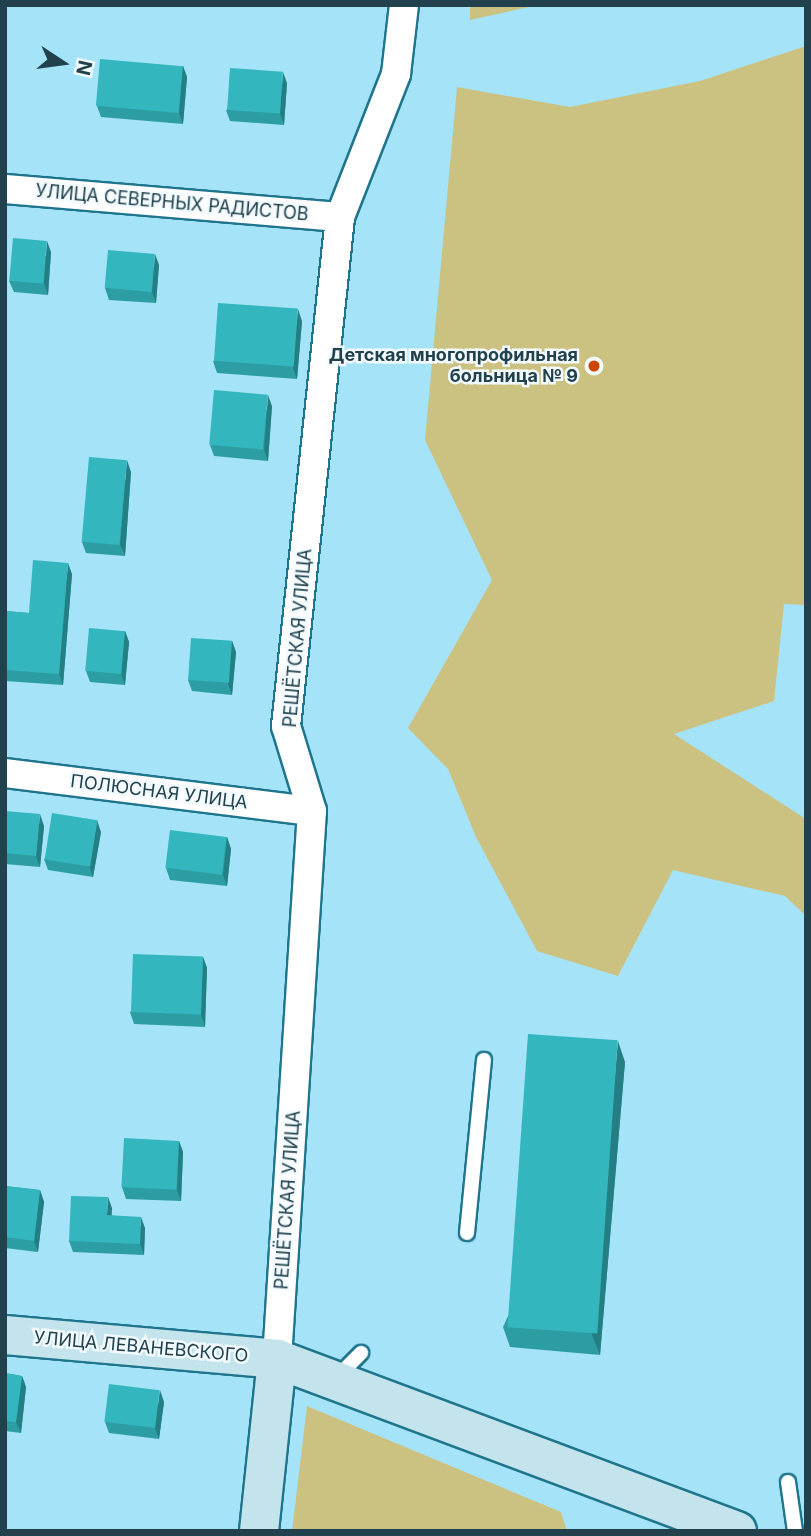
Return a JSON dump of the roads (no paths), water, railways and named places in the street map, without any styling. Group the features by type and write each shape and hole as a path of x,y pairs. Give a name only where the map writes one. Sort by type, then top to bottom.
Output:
{"street":[{"name":"РЕШЁТСКАЯ УЛИЦА","path":"259,1531 278,1359 313,811 286,726 340,217 396,74 404,5"},
{"name":"УЛИЦА СЕВЕРНЫХ РАДИСТОВ","path":"5,189 340,217"},
{"name":"ПОЛЮСНАЯ УЛИЦА","path":"5,774 313,811"},
{"name":"УЛИЦА ЛЕВАНЕВСКОГО","path":"5,1335 278,1359 737,1531"}],"lane":[{"path":"467,1233 484,1060"},
{"path":"334,1380 361,1353"},
{"path":"788,1482 795,1531"}],"place":[{"name":"Детская многопрофильная больница № 9","path":"594,366"}]}
